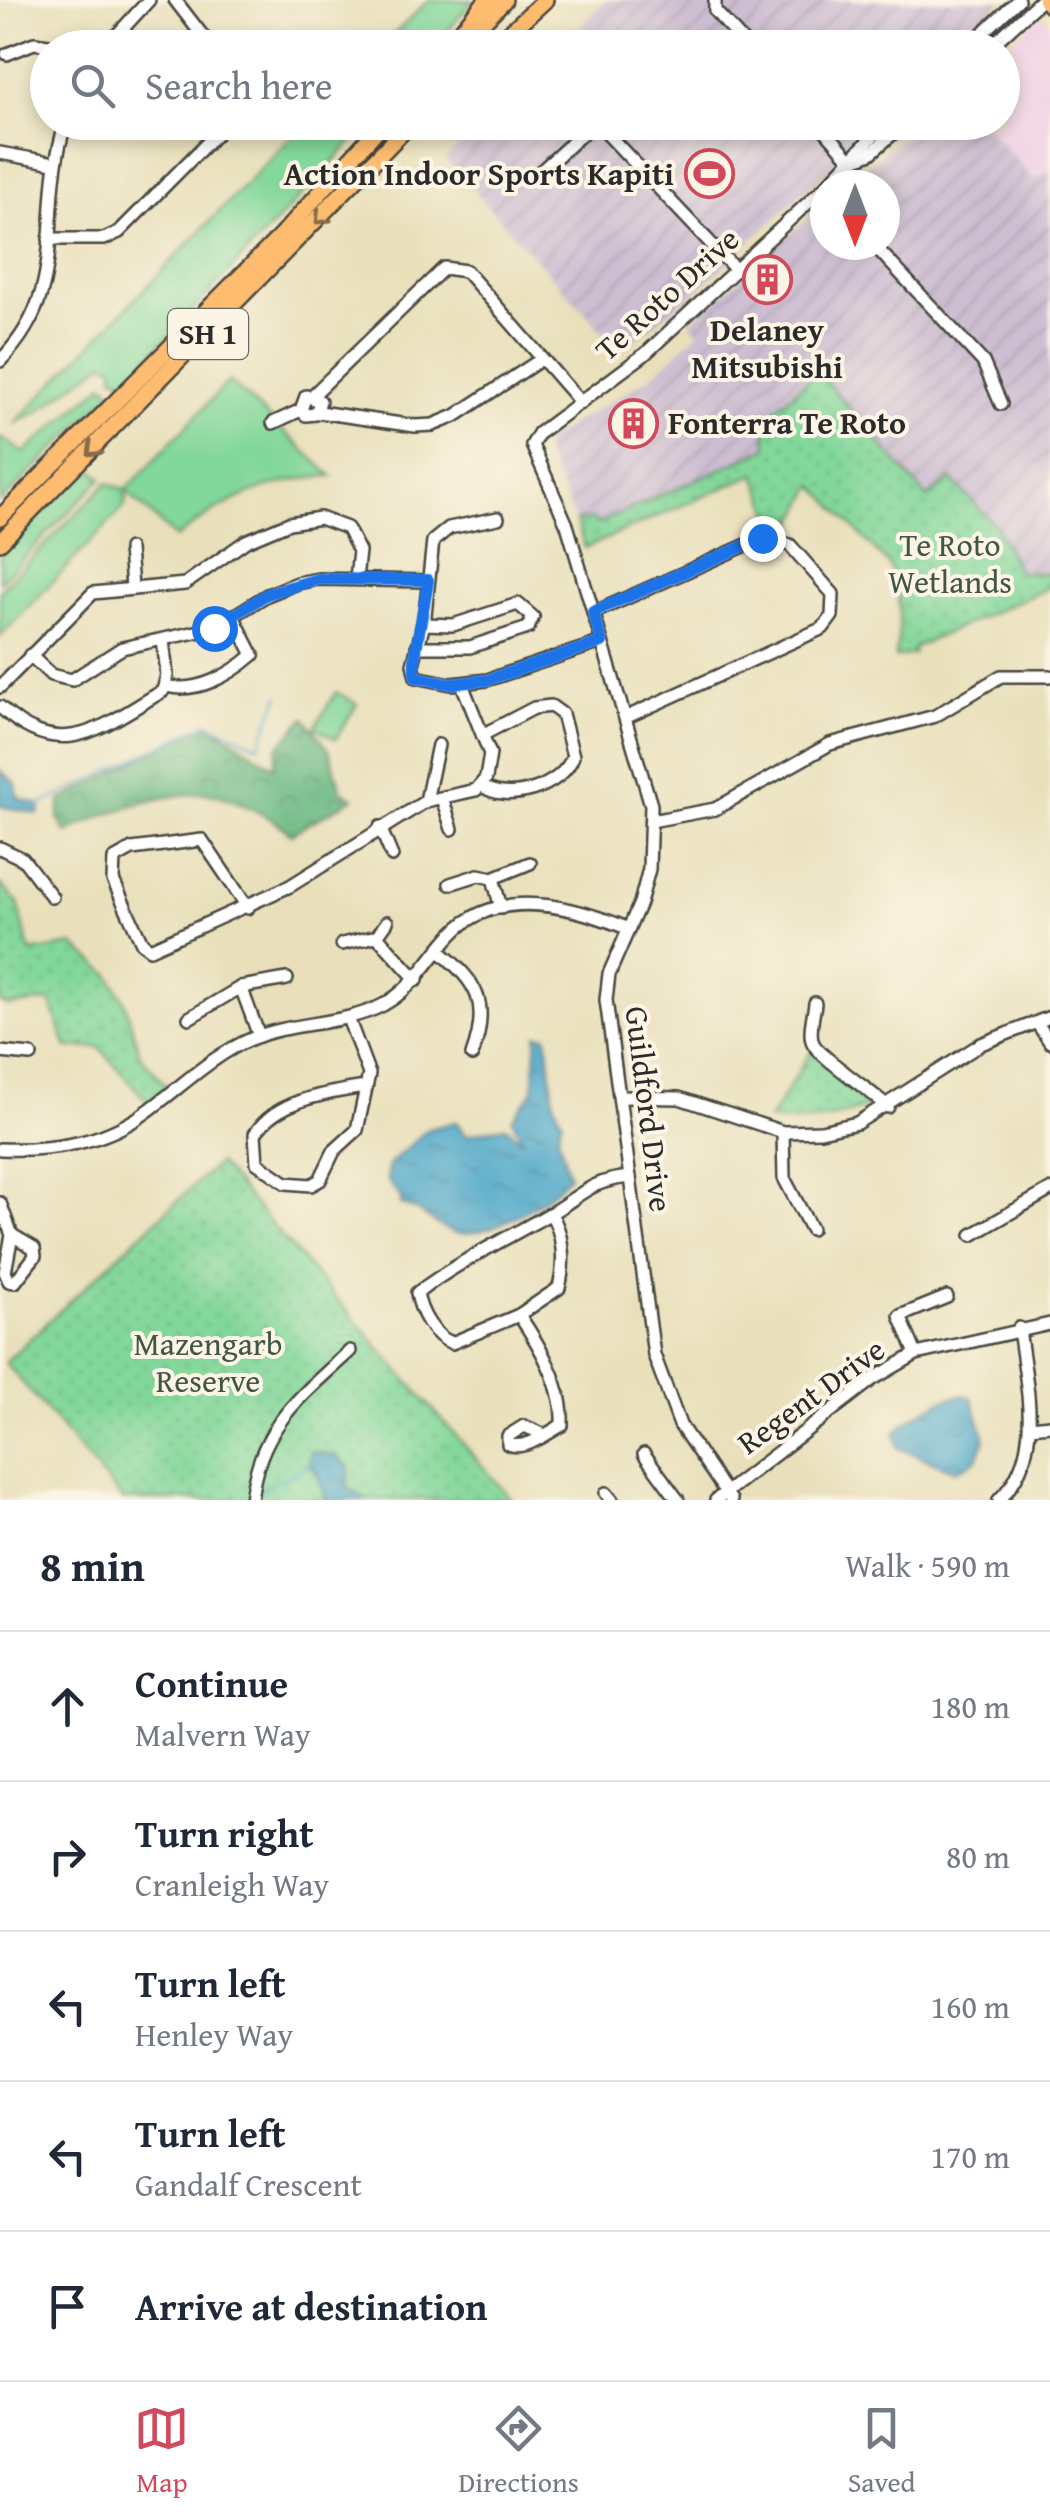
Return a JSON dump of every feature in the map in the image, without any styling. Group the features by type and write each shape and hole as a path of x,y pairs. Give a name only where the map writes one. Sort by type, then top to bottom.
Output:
{"highway":[{"path":"463,30 487,0"},
{"path":"475,30 504,0"},
{"path":"502,30 530,0"},
{"path":"512,30 544,0"},
{"name":"SH 1","path":"0,518 281,236 368,140"},
{"name":"SH 1","path":"0,542 396,140"}],"main road":[{"path":"1043,0 1050,6"}],"street":[{"path":"122,30 149,0"},
{"path":"175,0 198,30"},
{"path":"715,0 715,11 732,30"},
{"path":"1009,30 1043,0"},
{"path":"1013,26 1015,2"},
{"path":"986,30 1015,2"},
{"path":"7,54 30,45"},
{"path":"0,360 36,315 47,279 54,163 61,140"},
{"path":"49,238 104,239 119,232 210,140"},
{"path":"539,173 576,140"},
{"path":"613,140 736,270"},
{"path":"834,140 852,161"},
{"name":"Te Roto Drive","path":"843,170 870,140"},
{"name":"Te Roto Drive","path":"852,161 871,153 886,140"},
{"path":"0,153 54,163"},
{"name":"Te Roto Drive","path":"538,433 645,354 810,202"},
{"path":"888,260 982,362 1001,404"},
{"path":"301,410 303,398 313,395 444,268 466,271 581,403"},
{"path":"301,410 309,416 319,412 415,426 433,424 455,416 540,360"},
{"path":"313,395 320,400 319,412"},
{"path":"273,423 301,410"},
{"name":"Guildford Drive","path":"538,433 532,442 533,451 566,525 648,790 649,869 630,928 609,974 606,1000 654,1355 680,1425 724,1498"},
{"path":"0,688 93,594 185,584 246,541 289,523 320,518 340,522 354,535 359,551 356,579"},
{"path":"498,518 449,528 433,541 424,624 413,672 428,681 462,684 500,677 602,642"},
{"path":"593,612 762,538 790,545 833,594 832,616 824,628 627,717"},
{"path":"128,549 132,588"},
{"path":"30,656 51,674 72,680 122,648 214,628 267,594 297,584 356,579 428,580"},
{"path":"417,647 484,644 528,628 533,617 518,604 453,625 424,624"},
{"path":"0,707 33,734 76,738 166,686 180,689 225,677 253,655 234,616"},
{"path":"163,640 166,686"},
{"path":"651,821 715,809 830,744 935,716 1001,676 1050,676"},
{"path":"248,908 202,840 132,849 114,858 113,880 142,943 150,949 248,908 426,801 470,794 481,785 490,768 484,734 462,684"},
{"path":"481,785 492,793 517,794 562,774 572,756 562,714 552,706 534,708 484,734"},
{"path":"426,801 438,745"},
{"path":"442,798 452,828"},
{"path":"380,827 392,856"},
{"path":"0,848 23,859 52,898"},
{"path":"450,884 478,875 493,878 530,863"},
{"path":"493,878 501,908"},
{"path":"0,1149 60,1147 103,1136 142,1115 224,1053 258,1036 348,1018 383,1005 417,980 461,925 501,908 527,904 566,908 630,928"},
{"path":"342,944 377,936 387,922"},
{"path":"377,936 417,980"},
{"path":"439,951 462,969 477,992 481,1022 472,1055"},
{"path":"189,1018 241,988 287,979"},
{"path":"241,988 258,1036"},
{"path":"815,1002 812,1036 816,1048 865,1084 888,1107"},
{"path":"622,1097 679,1098 783,1132 839,1127 888,1107 981,1044 1050,1016"},
{"path":"348,1018 369,1068 357,1130 334,1151 320,1180 293,1186 257,1163 255,1134 274,1115 317,1096 365,1087"},
{"path":"1038,1023 1050,1042"},
{"path":"0,1052 31,1055"},
{"path":"783,1132 784,1178 812,1229"},
{"path":"551,1214 560,1236 563,1266 558,1288 519,1316 452,1343 442,1339 420,1309 417,1293 491,1244 551,1214 588,1186 630,1177"},
{"path":"972,1234 1050,1190"},
{"path":"0,1202 12,1235"},
{"path":"916,1354 900,1316 946,1297"},
{"path":"519,1316 543,1350 563,1413 562,1426 545,1435"},
{"name":"Regent Drive","path":"724,1498 873,1379 916,1354 1050,1324"},
{"path":"1000,1500 1022,1470 1030,1427 1019,1328"},
{"path":"251,1500 255,1462 271,1432 293,1403 350,1351"},
{"path":"1030,1427 1050,1425"},
{"path":"644,1454 678,1500"}],"shaded area":[{"path":"607,0 1001,0 970,30 577,30"},
{"path":"1041,15 1050,23 1050,169 1034,180 998,140 1020,140 1020,34"},
{"path":"465,140 860,140 827,170 810,170 810,186 695,292 620,351 445,159"},
{"path":"898,140 998,140 1034,180 1050,169 1050,573 1019,573 950,479 928,499 817,372 768,448 597,524 584,518 576,521 544,453 546,440 648,379 698,333 690,322 810,217 810,260 900,260 900,170 863,170"}],"green space":[{"path":"429,0 473,0 449,30 398,30"},
{"path":"289,140 354,140 125,381 114,376 114,366 104,363 38,412 14,424"},
{"name":"Te Roto Wetlands","path":"817,371 928,498 951,479 997,528 1019,573 1050,573 1050,587 913,648 914,654 895,657 899,610 889,565 814,485 789,533 771,528 771,512 755,474 585,548 576,521 593,519 597,524 767,448 765,418"},
{"path":"229,381 332,476 288,482 249,494 176,538 126,491 125,506 0,637 0,590 107,483 126,490"},
{"path":"104,384 113,392 0,503 0,437 24,453"},
{"path":"89,467 102,478 0,582 0,555"},
{"path":"336,692 357,704 336,739 315,727"},
{"path":"305,718 329,750 341,790 354,798 291,834 248,807 222,796 201,793 132,806 67,833 58,819 61,800 208,723 274,767 278,747"},
{"path":"0,884 18,903 30,952 73,945 109,974 124,1000 140,1055 169,1089 149,1103 99,1047 67,1048 50,1001 7,1006 0,1002"},
{"path":"811,1051 877,1103 824,1119 769,1120"},
{"name":"Mazengarb Reserve","path":"218,1163 512,1500 123,1500 5,1362"}],"water":[{"path":"0,770 16,784 18,798 41,805 39,814 0,806"},
{"path":"537,1035 547,1036 554,1102 562,1120 558,1135 569,1175 532,1207 479,1231 449,1231 401,1205 401,1198 387,1180 388,1165 428,1129 456,1122 467,1135 505,1126 523,1141 512,1119 533,1091"},
{"path":"962,1395 972,1397 985,1439 977,1459 956,1471 899,1448 895,1433 901,1427 935,1404"},
{"path":"311,1451 336,1456 349,1467 347,1487 369,1500 326,1500 317,1472 309,1465"}],"waterway":[{"path":"40,805 208,723 259,746 280,695"},
{"path":"258,1492 309,1465"}],"place":[{"name":"Action Indoor Sports Kapiti","path":"709,174"},
{"name":"Delaney Mitsubishi","path":"767,280"},
{"name":"Fonterra Te Roto","path":"633,423"}],"route":[{"path":"214,628 267,594 318,579 428,580 424,624 413,672 428,681 451,684 487,680 602,642 593,612 762,538"}]}
